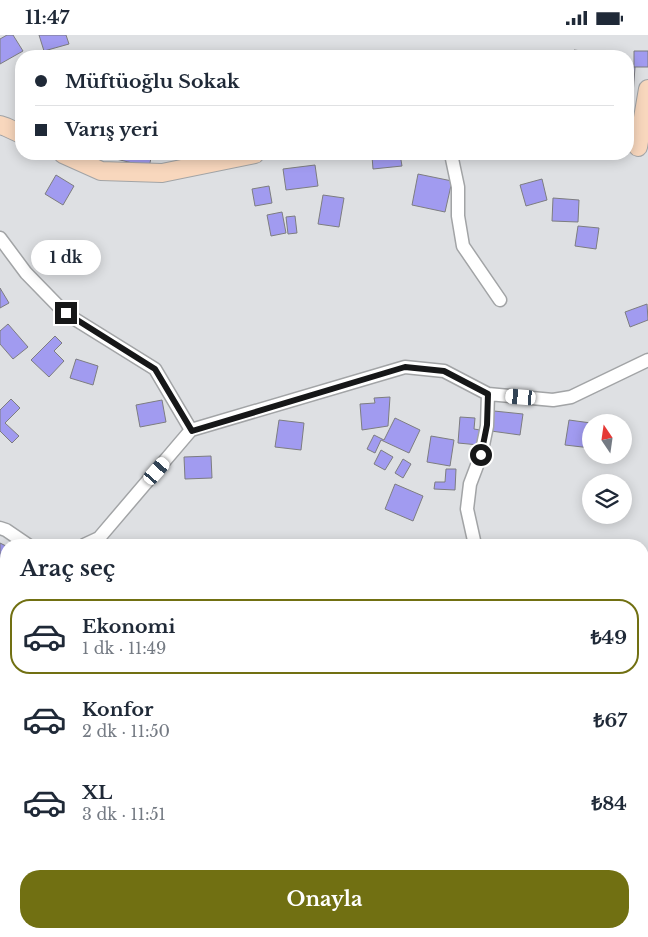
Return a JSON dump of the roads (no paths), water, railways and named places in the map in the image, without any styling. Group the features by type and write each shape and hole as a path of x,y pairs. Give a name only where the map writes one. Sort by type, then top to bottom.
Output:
{"street":[{"path":"638,147 648,89"},
{"path":"0,125 15,131"},
{"path":"89,160 101,171 162,173 226,160"},
{"path":"452,160 458,187 458,216 463,246 500,300"},
{"path":"0,238 26,273 66,313 155,369 192,431"},
{"path":"96,539 192,431 405,367 444,371 488,394 553,400 570,397 648,360"},
{"path":"474,539 467,509 470,484 481,455 487,425 488,394"},
{"path":"0,528 19,539"}]}
